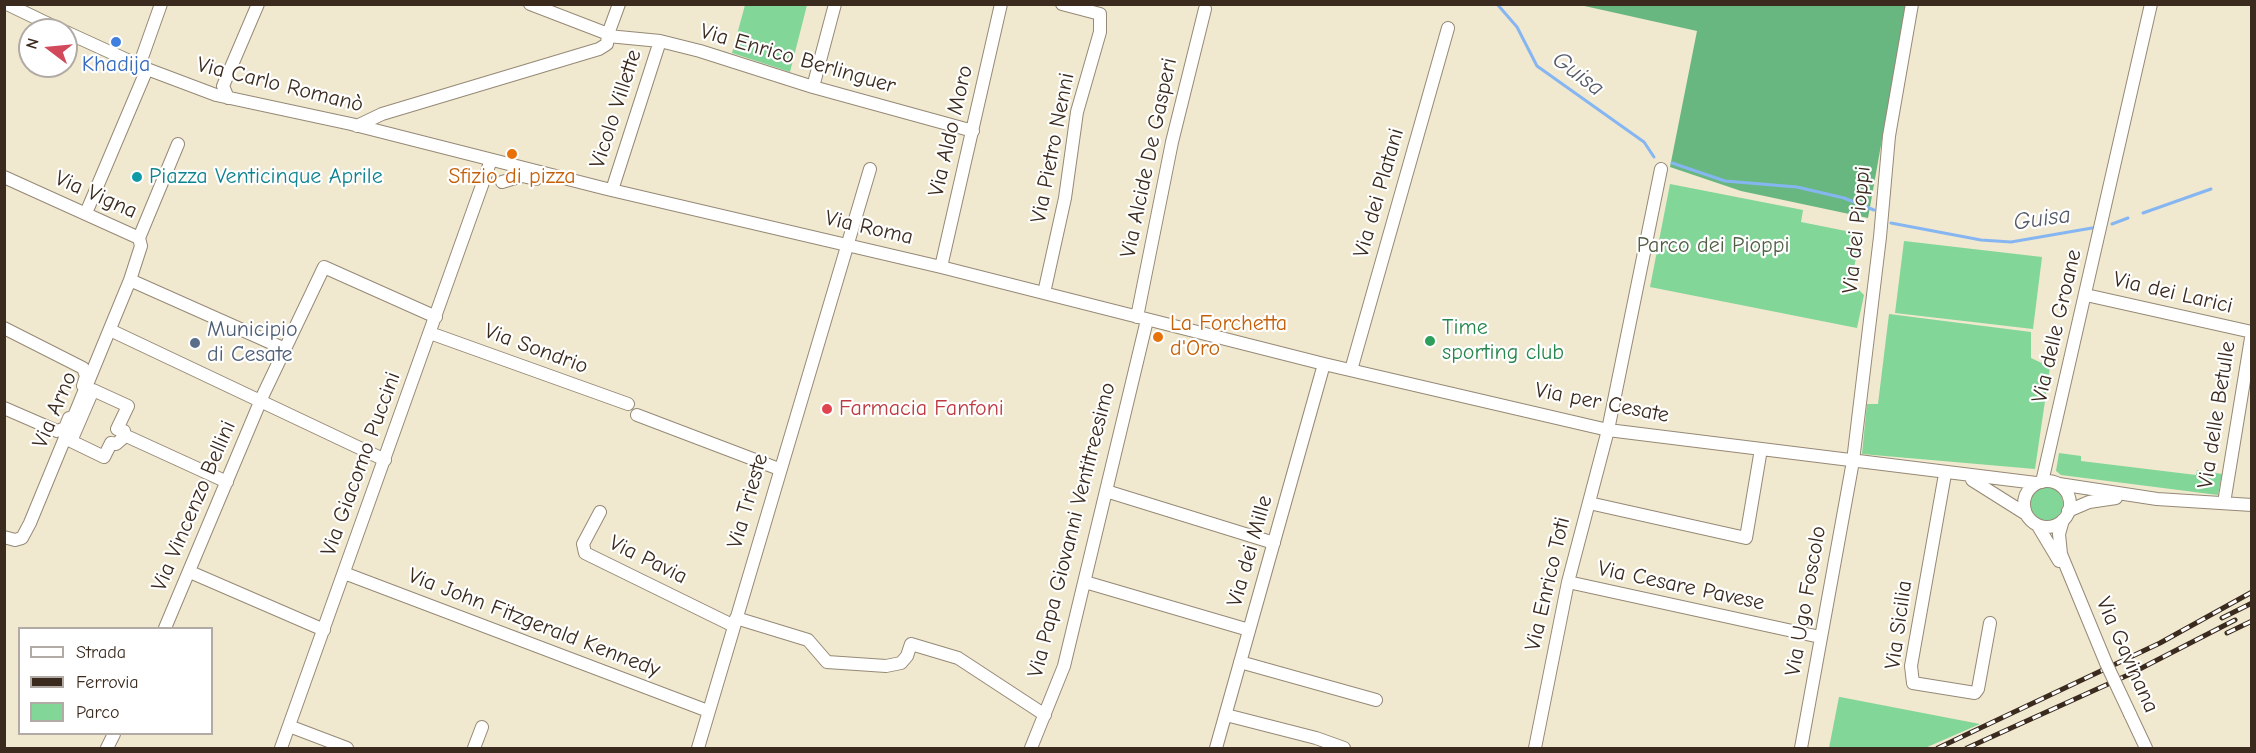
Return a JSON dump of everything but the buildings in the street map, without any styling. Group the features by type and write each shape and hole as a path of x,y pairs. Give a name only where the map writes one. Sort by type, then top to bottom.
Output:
{"street":[{"path":"86,213 133,102 161,4"},
{"path":"220,94 258,4"},
{"name":"Via Enrico Berlinguer","path":"530,4 608,35 660,41 731,59 813,87 973,131"},
{"path":"357,126 382,114 593,51 607,44 619,4"},
{"path":"813,87 835,4"},
{"name":"Via Aldo Moro","path":"941,267 1001,4"},
{"name":"Via Pietro Nenni","path":"1044,293 1065,198 1077,112 1100,33 1100,14 1062,4"},
{"name":"Via dei Pioppi","path":"1853,460 1880,237 1888,136 1912,4"},
{"name":"Via delle Groane","path":"2039,482 2086,295 2151,4"},
{"path":"8,5 36,18"},
{"name":"Via Alcide De Gasperi","path":"1142,319 1172,142 1205,9"},
{"name":"Via dei Platani","path":"1351,369 1448,28"},
{"name":"Via Carlo Romanò","path":"78,38 143,68 220,94 491,160"},
{"name":"Vicolo Villette","path":"612,190 660,41"},
{"path":"139,238 178,144"},
{"name":"Via Roma","path":"491,160 941,267 1236,342"},
{"name":"Via Giacomo Puccini","path":"281,748 491,160"},
{"path":"502,182 518,167"},
{"name":"Via Enrico Toti","path":"1535,748 1568,582 1608,430 1661,169"},
{"name":"Via Trieste","path":"698,748 779,469 870,170"},
{"path":"480,194 502,182 522,176 545,181 556,177"},
{"name":"Via Vigna","path":"4,177 139,238 141,246 130,280"},
{"path":"829,240 841,266"},
{"name":"Via Vincenzo Bellini","path":"165,627 261,400 324,267 436,317"},
{"path":"130,280 285,349"},
{"name":"Via Arno","path":"4,537 15,540 24,535 130,280"},
{"name":"Via dei Larici","path":"2086,295 2252,332"},
{"name":"Via Papa Giovanni Ventitreesimo","path":"1031,748 1064,666 1106,491 1142,319"},
{"path":"4,327 96,366"},
{"path":"4,327 83,368 86,376 65,428 57,431 4,408"},
{"path":"110,330 385,460"},
{"name":"Via delle Betulle","path":"2224,504 2252,332"},
{"name":"Via Sondrio","path":"430,333 628,404"},
{"name":"Via per Cesate","path":"1236,342 1608,430 1853,460 1966,477 2039,482"},
{"name":"Via dei Mille","path":"1216,748 1323,364"},
{"path":"93,390 128,406 117,429 124,431 122,434 121,442 111,443 104,457 71,441 93,390"},
{"path":"4,414 64,441"},
{"path":"637,415 779,469"},
{"path":"122,434 227,482"},
{"path":"1588,503 1746,538 1761,449"},
{"name":"Via Ugo Foscolo","path":"1801,748 1853,460"},
{"name":"Via Sicilia","path":"1945,474 1911,666 1913,683 1975,693 1978,689 1990,623"},
{"name":"Via per Cesate","path":"1966,477 1996,493 2026,514"},
{"path":"2149,498 2103,499 2066,516 2052,527 2038,526 2026,514 2024,507 2026,493 2039,482 2149,498 2252,504"},
{"path":"2059,484 2068,496 2066,516"},
{"path":"1106,491 1274,543"},
{"name":"Via Pavia","path":"600,512 583,544 585,553 735,622"},
{"name":"Via Gavinana","path":"2066,516 2059,544 2069,578 2146,748"},
{"name":"Via Gavinana","path":"2038,526 2069,578"},
{"path":"190,572 324,630"},
{"name":"Via John Fitzgerald Kennedy","path":"344,573 708,711"},
{"path":"1085,582 1249,630"},
{"name":"Via Cesare Pavese","path":"1568,582 1821,637"},
{"path":"735,622 808,640 827,662 893,665 901,663 907,656 911,644 949,655 958,658 1046,715"},
{"path":"1240,662 1376,700"},
{"path":"1226,715 1316,738 1344,748"},
{"path":"289,726 347,748"},
{"path":"474,748 482,727"}],"green space":[{"path":"745,5 807,5 790,72 732,53"},
{"path":"1580,5 1906,5 1868,218 1741,191 1670,167 1697,31"},
{"name":"Parco dei Pioppi","path":"1670,184 1803,210 1801,222 1861,234 1851,282 1864,295 1857,328 1650,287"},
{"path":"1904,241 2042,257 2033,329 1895,313"},
{"path":"1889,314 2031,332 2031,358 2050,367 2035,469 1862,454 1867,404 1878,404"},
{"path":"2059,453 2081,456 2081,461 2196,475 2197,470 2222,474 2218,495 2061,475 2056,471"},
{"path":"2046,487 2058,492 2063,504 2058,516 2046,521 2034,516 2029,504 2034,492"},
{"path":"1839,697 1980,724 1925,748 1829,748"}],"waterway":[{"name":"Guisa","path":"1497,4 1517,27 1537,66 1644,142 1654,157"},
{"name":"Guisa","path":"1672,163 1725,181 1797,187 1844,198 1874,210"},
{"name":"Guisa","path":"2143,213 2211,189"},
{"name":"Guisa","path":"2112,224 2128,218"},
{"name":"Guisa","path":"1891,223 1981,240 2011,242 2092,228"}],"railway":[{"path":"1938,748 2160,643 2252,592"},
{"path":"2222,618 2252,603"},
{"path":"1967,748 2128,675 2235,620"},
{"path":"2227,633 2252,621"}],"place":[{"name":"Khadija","path":"116,42"},
{"name":"Sfizio di pizza","path":"512,154"},
{"name":"Piazza Venticinque Aprile","path":"137,177"},
{"name":"La Forchetta d'Oro","path":"1158,337"},
{"name":"Time sporting club","path":"1430,341"},
{"name":"Municipio di Cesate","path":"195,343"},
{"name":"Farmacia Fanfoni","path":"827,409"}]}
